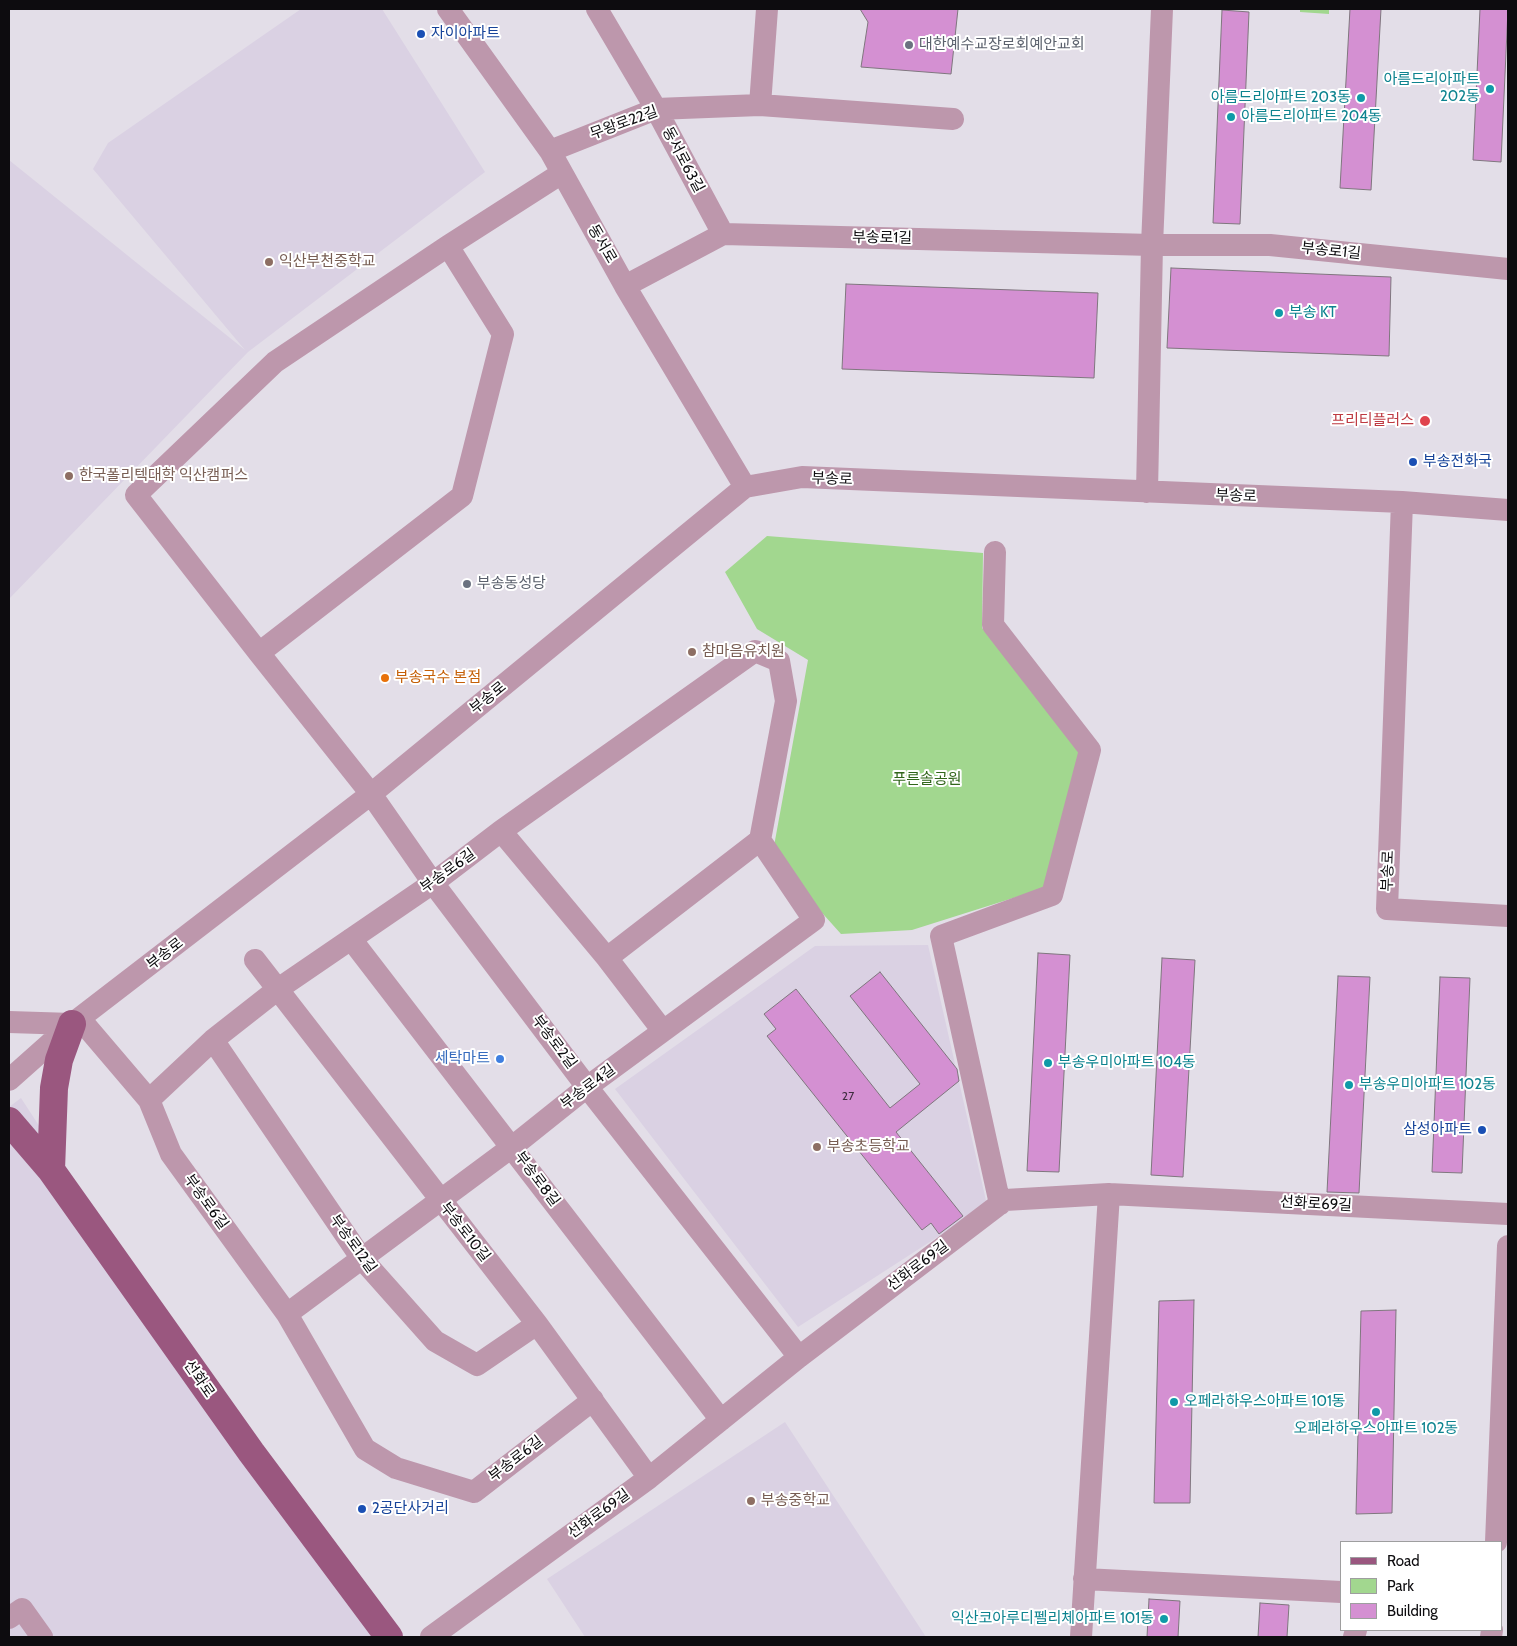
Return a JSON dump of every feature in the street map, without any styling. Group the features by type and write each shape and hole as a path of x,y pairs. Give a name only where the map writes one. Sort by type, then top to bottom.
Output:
{"main road":[{"path":"51,1170 54,1088 59,1060 76,1022"},
{"name":"선화로","path":"9,1120 51,1170 251,1452 389,1637"}],"street":[{"name":"동서로","path":"448,9 550,151 626,286 745,487"},
{"name":"동서로63길","path":"597,9 656,109 723,234"},
{"path":"760,105 767,9"},
{"path":"1147,492 1152,244 1162,9"},
{"name":"무왕로22길","path":"550,151 656,109 760,105 953,119"},
{"path":"371,794 259,654 136,495 275,362 448,246 562,174"},
{"name":"부송로1길","path":"626,286 723,234 1270,245 1508,269"},
{"path":"259,654 462,496 503,334 448,246"},
{"name":"부송로","path":"9,1080 76,1022 371,794 745,487 802,477 1402,502 1508,510"},
{"name":"부송로","path":"1402,502 1387,909 1508,916"},
{"path":"995,552 993,625 1090,750 1052,895 941,936 1000,1204"},
{"name":"부송로6길","path":"593,1400 474,1492 396,1468 365,1448 286,1314 170,1154 149,1100 213,1040 278,989 433,883 501,831 755,652 779,661 786,701 760,840"},
{"name":"부송로2길","path":"371,794 433,883 587,1087 798,1357"},
{"path":"501,831 607,958 663,1031"},
{"path":"607,958 760,840"},
{"name":"부송로4길","path":"286,1314 512,1147 587,1087 814,920 760,840"},
{"name":"부송로8길","path":"351,938 721,1420"},
{"name":"부송로10길","path":"255,960 537,1324 649,1478"},
{"path":"9,1022 76,1022 149,1100"},
{"name":"부송로12길","path":"213,1040 362,1259 435,1341 477,1365 537,1324"},
{"path":"9,1129 14,1131 51,1170"},
{"path":"1081,1637 1109,1194"},
{"name":"선화로69길","path":"431,1637 649,1478 798,1357 1005,1200 1109,1194 1508,1214"},
{"path":"1496,1541 1508,1246"},
{"path":"1084,1578 1340,1592"},
{"path":"9,1618 22,1609 42,1637"}],"shaded area":[{"path":"301,9 382,9 485,172 248,352 9,599 9,160 245,350 93,169 108,143"},
{"name":"부송초등학교","path":"928,945 987,1205 798,1327 615,1089 815,946"},
{"path":"21,1098 251,1452 375,1637 9,1637 9,1107"},
{"name":"부송중학교","path":"785,1422 926,1637 585,1637 547,1579"}],"green space":[{"path":"1300,9 1329,9 1329,14 1300,12"},
{"name":"푸른솔공원","path":"767,536 983,553 982,628 1082,753 1045,888 912,930 841,934 772,857 808,660 757,629 725,572"}],"building":[{"name":"대한예수교장로회예안교회","path":"860,9 958,9 951,74 861,67 868,22"},
{"name":"아름드리아파트 203동","path":"1350,9 1381,9 1371,190 1340,188"},
{"name":"아름드리아파트 202동","path":"1480,9 1508,9 1501,162 1473,160"},
{"name":"아름드리아파트 204동","path":"1222,10 1249,12 1240,224 1213,223"},
{"name":"부송 KT","path":"1171,268 1391,277 1389,356 1167,348"},
{"path":"846,284 1098,293 1094,378 842,369"},
{"name":"부송우미아파트 104동","path":"1038,953 1070,955 1059,1172 1027,1171"},
{"path":"1162,958 1195,960 1183,1177 1151,1175"},
{"name":"부송초등학교","path":"880,972 957,1069 959,1081 896,1132 963,1216 939,1234 931,1223 922,1230 767,1036 776,1029 764,1014 796,989 890,1108 920,1084 850,996"},
{"name":"부송우미아파트 102동","path":"1338,976 1370,977 1359,1193 1327,1192"},
{"path":"1440,977 1470,978 1462,1173 1432,1172"},
{"name":"오페라하우스아파트 101동","path":"1194,1300 1190,1503 1154,1503 1159,1301"},
{"name":"오페라하우스아파트 102동","path":"1396,1310 1392,1513 1356,1514 1361,1311"},
{"name":"익산코아루디펠리체아파트 101동","path":"1149,1599 1180,1601 1178,1637 1147,1637"},
{"path":"1260,1603 1289,1605 1287,1637 1258,1637"}],"place":[{"name":"자이아파트","path":"421,34"},
{"name":"대한예수교장로회예안교회","path":"909,45"},
{"name":"아름드리아파트 202동","path":"1490,89"},
{"name":"아름드리아파트 203동","path":"1361,98"},
{"name":"아름드리아파트 204동","path":"1231,117"},
{"name":"익산부천중학교","path":"269,262"},
{"name":"부송 KT","path":"1279,313"},
{"name":"프리티플러스","path":"1425,421"},
{"name":"부송전화국","path":"1413,462"},
{"name":"한국폴리텍대학 익산캠퍼스","path":"69,476"},
{"name":"부송동성당","path":"467,584"},
{"name":"참마음유치원","path":"692,652"},
{"name":"부송국수 본점","path":"385,678"},
{"name":"세탁마트","path":"500,1059"},
{"name":"부송우미아파트 104동","path":"1048,1063"},
{"name":"부송우미아파트 102동","path":"1349,1085"},
{"name":"삼성아파트","path":"1482,1130"},
{"name":"부송초등학교","path":"817,1147"},
{"name":"오페라하우스아파트 101동","path":"1174,1402"},
{"name":"오페라하우스아파트 102동","path":"1376,1412"},
{"name":"부송중학교","path":"751,1501"},
{"name":"2공단사거리","path":"362,1509"},
{"name":"익산코아루디펠리체아파트 101동","path":"1164,1619"}]}
